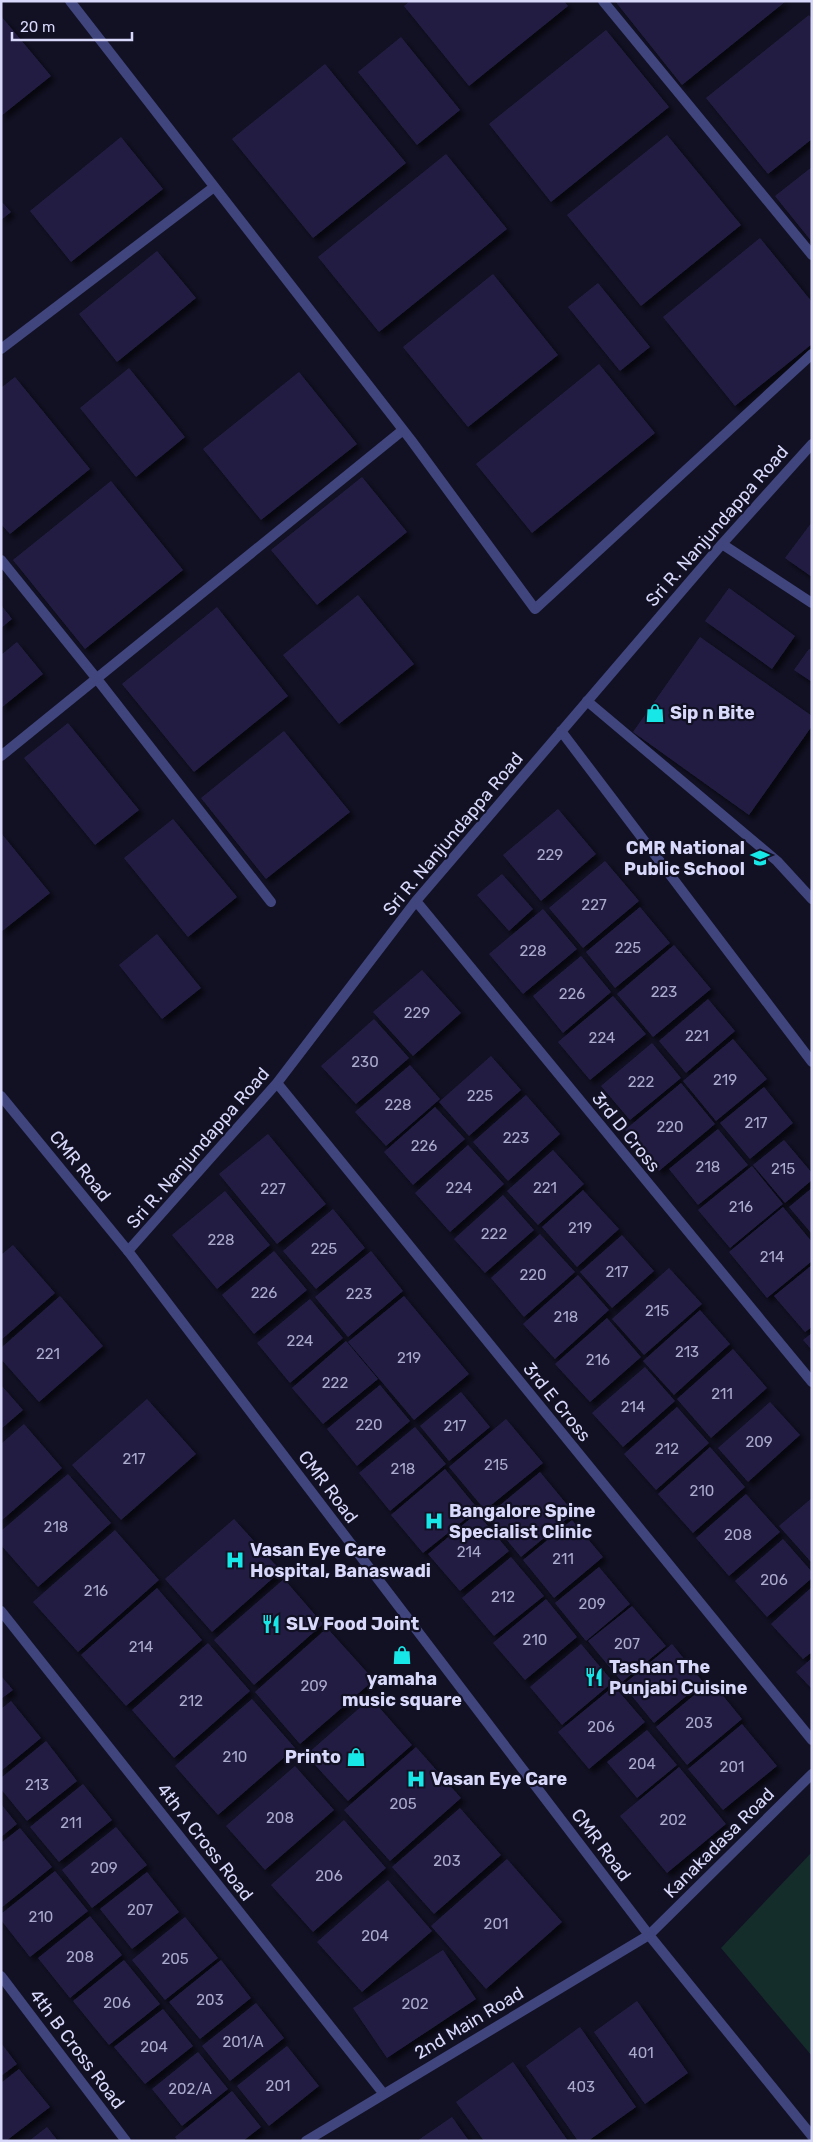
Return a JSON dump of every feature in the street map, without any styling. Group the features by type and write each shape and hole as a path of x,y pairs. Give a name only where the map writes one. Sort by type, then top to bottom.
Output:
{"street":[{"path":"70,1 403,430 535,609 812,354"},
{"path":"603,1 812,254"},
{"path":"1,349 214,187"},
{"path":"1,756 403,430"},
{"name":"Sri R. Nanjundappa Road","path":"128,1251 278,1084 416,901 722,544 812,444"},
{"path":"722,544 812,603"},
{"path":"1,560 271,902"},
{"path":"587,701 777,860 812,900"},
{"path":"561,731 812,1062"},
{"name":"3rd D Cross","path":"416,901 812,1382"},
{"name":"3rd E Cross","path":"278,1084 812,1740"},
{"name":"CMR Road","path":"1,1096 128,1251 649,1935 812,2136"},
{"name":"4th A Cross Road","path":"1,1611 383,2093"},
{"name":"Kanakadasa Road","path":"649,1935 812,1774"},
{"name":"2nd Main Road","path":"306,2141 383,2093 649,1935"},
{"name":"4th B Cross Road","path":"1,1976 126,2141"}],"green space":[{"path":"812,1852 812,2056 721,1948"}],"building":[{"path":"410,1 564,1 568,6 469,86 404,6"},
{"path":"615,1 786,1 682,85"},
{"path":"809,15 812,19 812,139 768,174 706,98"},
{"path":"1,16 51,76 1,116"},
{"path":"606,30 669,107 551,202 489,124"},
{"path":"401,37 460,110 417,145 358,72"},
{"path":"325,64 406,163 313,238 232,139"},
{"path":"667,135 741,225 641,306 567,215"},
{"path":"121,137 163,189 71,262 30,211"},
{"path":"446,154 507,229 379,332 318,257"},
{"path":"812,167 812,242 775,196"},
{"path":"1,201 11,212 1,220"},
{"path":"760,238 812,302 812,344 735,406 663,317"},
{"path":"157,251 196,298 117,362 79,314"},
{"path":"493,274 558,355 468,427 403,347"},
{"path":"598,283 650,347 620,371 568,307"},
{"path":"599,364 655,433 532,533 476,464"},
{"path":"129,368 185,437 136,477 80,408"},
{"path":"299,372 357,444 261,520 203,449"},
{"path":"15,377 90,469 10,534 1,524 1,388"},
{"path":"362,477 407,532 317,605 271,550"},
{"path":"111,481 183,570 85,649 13,560"},
{"path":"812,522 812,577 785,558"},
{"path":"729,588 795,636 772,669 705,621"},
{"path":"358,595 414,664 339,724 283,655"},
{"path":"1,605 12,619 1,628"},
{"path":"217,607 288,696 194,772 122,684"},
{"path":"700,637 812,716 812,726 749,815 633,732"},
{"path":"17,642 43,674 1,708 1,655"},
{"path":"809,649 812,650 812,682 794,670"},
{"path":"68,723 139,810 95,845 24,758"},
{"path":"284,731 350,812 266,879 201,798"},
{"path":"558,809 596,854 541,901 503,855"},
{"path":"173,819 237,897 188,937 124,858"},
{"path":"1,833 50,893 1,932"},
{"path":"605,861 639,901 583,948 549,908"},
{"path":"502,874 533,909 509,931 477,895"},
{"path":"640,907 670,943 615,988 586,952"},
{"path":"543,909 577,949 523,994 489,954"},
{"path":"157,934 201,988 162,1019 119,965"},
{"path":"674,945 711,989 653,1037 617,994"},
{"path":"581,956 611,992 563,1033 533,996"},
{"path":"422,970 461,1013 413,1056 373,1012"},
{"path":"613,996 646,1034 590,1080 558,1042"},
{"path":"708,999 735,1031 686,1073 659,1041"},
{"path":"374,1019 409,1058 356,1104 321,1066"},
{"path":"733,1039 767,1079 716,1121 683,1081"},
{"path":"652,1043 681,1078 630,1120 601,1086"},
{"path":"491,1056 521,1090 469,1136 439,1102"},
{"path":"410,1065 440,1099 386,1146 355,1112"},
{"path":"681,1083 715,1124 659,1171 625,1130"},
{"path":"764,1087 793,1123 750,1159 720,1123"},
{"path":"526,1095 560,1134 508,1181 473,1142"},
{"path":"435,1107 465,1139 413,1185 384,1152"},
{"path":"718,1129 748,1165 698,1205 669,1169"},
{"path":"268,1134 326,1204 277,1244 219,1174"},
{"path":"784,1140 812,1173 812,1180 785,1203 753,1165"},
{"path":"468,1145 504,1184 450,1232 415,1193"},
{"path":"553,1150 584,1184 538,1225 507,1191"},
{"path":"752,1166 783,1204 730,1248 698,1210"},
{"path":"812,1188 812,1234 789,1207"},
{"path":"583,1190 619,1229 577,1267 542,1227"},
{"path":"225,1191 270,1245 217,1289 172,1235"},
{"path":"503,1195 534,1230 485,1273 454,1239"},
{"path":"783,1207 812,1242 812,1261 767,1298 729,1252"},
{"path":"333,1209 365,1248 316,1289 283,1251"},
{"path":"540,1234 575,1272 524,1317 491,1278"},
{"path":"622,1235 654,1271 612,1308 580,1272"},
{"path":"13,1245 55,1293 1,1340 1,1255"},
{"path":"274,1251 307,1290 254,1334 222,1295"},
{"path":"371,1251 403,1291 348,1337 315,1297"},
{"path":"812,1265 812,1327 805,1332 774,1296"},
{"path":"669,1268 702,1304 644,1355 612,1319"},
{"path":"578,1275 609,1310 555,1359 523,1324"},
{"path":"60,1296 103,1346 39,1402 1,1359 1,1348"},
{"path":"404,1296 469,1374 414,1420 348,1342"},
{"path":"310,1299 343,1338 290,1383 257,1343"},
{"path":"700,1310 730,1344 674,1395 643,1361"},
{"path":"607,1318 641,1357 590,1402 555,1364"},
{"path":"812,1333 812,1350 803,1340"},
{"path":"346,1341 378,1379 323,1424 292,1388"},
{"path":"733,1349 767,1388 711,1438 677,1399"},
{"path":"645,1367 675,1401 623,1447 592,1413"},
{"path":"1,1385 23,1410 1,1429"},
{"path":"380,1385 410,1421 357,1466 327,1429"},
{"path":"461,1392 490,1427 449,1461 420,1426"},
{"path":"147,1399 196,1454 121,1520 72,1465"},
{"path":"770,1402 800,1435 748,1482 718,1448"},
{"path":"677,1407 709,1443 656,1490 624,1454"},
{"path":"506,1419 543,1463 485,1510 449,1467"},
{"path":"24,1424 62,1468 1,1521 1,1444"},
{"path":"415,1427 446,1464 390,1511 359,1473"},
{"path":"710,1447 745,1487 693,1533 658,1494"},
{"path":"445,1469 478,1509 423,1553 391,1515"},
{"path":"540,1472 574,1513 521,1557 487,1516"},
{"path":"68,1474 111,1523 38,1587 1,1545 1,1531"},
{"path":"746,1494 780,1532 729,1576 696,1538"},
{"path":"812,1498 812,1563 779,1526"},
{"path":"477,1513 509,1551 460,1591 428,1554"},
{"path":"234,1519 281,1571 212,1632 165,1579"},
{"path":"572,1520 603,1557 554,1598 523,1560"},
{"path":"115,1530 159,1580 78,1652 33,1602"},
{"path":"783,1539 812,1572 812,1578 767,1617 735,1581"},
{"path":"511,1557 544,1596 494,1636 462,1598"},
{"path":"599,1567 630,1604 586,1641 555,1603"},
{"path":"284,1579 323,1624 254,1685 214,1640"},
{"path":"812,1587 812,1652 803,1659 771,1624"},
{"path":"157,1588 202,1640 126,1706 81,1655"},
{"path":"546,1599 577,1637 525,1680 493,1643"},
{"path":"632,1606 666,1646 622,1682 588,1641"},
{"path":"327,1628 374,1680 300,1744 255,1692"},
{"path":"208,1643 250,1691 174,1758 132,1710"},
{"path":"581,1644 613,1682 562,1725 530,1687"},
{"path":"672,1644 703,1682 654,1723 623,1685"},
{"path":"812,1658 812,1689 796,1672"},
{"path":"1,1676 13,1690 1,1699"},
{"path":"711,1681 742,1719 687,1765 656,1727"},
{"path":"614,1686 645,1722 589,1769 558,1732"},
{"path":"371,1698 412,1745 348,1801 306,1755"},
{"path":"252,1699 295,1748 218,1815 175,1766"},
{"path":"11,1701 41,1738 1,1771 1,1709"},
{"path":"742,1724 777,1766 723,1810 688,1769"},
{"path":"647,1730 677,1765 637,1798 607,1762"},
{"path":"46,1741 77,1781 27,1821 1,1789 1,1778"},
{"path":"416,1747 461,1798 390,1861 344,1810"},
{"path":"295,1766 334,1810 265,1870 226,1826"},
{"path":"679,1767 726,1824 667,1873 620,1816"},
{"path":"83,1784 112,1820 59,1862 30,1827"},
{"path":"1,1804 17,1824 1,1837"},
{"path":"460,1808 501,1855 434,1914 392,1867"},
{"path":"344,1820 386,1868 313,1932 271,1885"},
{"path":"116,1827 147,1865 92,1908 62,1870"},
{"path":"20,1828 52,1867 1,1908 1,1843"},
{"path":"507,1859 562,1922 486,1989 431,1926"},
{"path":"55,1871 88,1911 30,1957 1,1920 1,1914"},
{"path":"147,1872 179,1912 132,1949 100,1909"},
{"path":"388,1880 432,1931 362,1992 317,1942"},
{"path":"90,1916 122,1955 70,1998 38,1958"},
{"path":"185,1917 218,1958 165,2000 132,1960"},
{"path":"443,1950 476,1999 387,2058 353,2008"},
{"path":"124,1960 160,2004 109,2045 73,2001"},
{"path":"221,1960 251,1998 200,2039 169,2002"},
{"path":"637,2001 688,2073 645,2104 594,2032"},
{"path":"256,2003 284,2038 230,2081 202,2046"},
{"path":"163,2009 193,2046 145,2084 114,2047"},
{"path":"580,2027 636,2107 588,2141 578,2141 526,2066"},
{"path":"1,2043 17,2064 1,2076"},
{"path":"287,2046 319,2086 269,2126 237,2086"},
{"path":"198,2052 228,2089 182,2126 152,2089"},
{"path":"513,2062 568,2141 484,2141 456,2102"},
{"path":"19,2069 50,2107 6,2141 1,2141 1,2083"},
{"path":"232,2091 261,2127 243,2141 178,2141 175,2137"},
{"path":"452,2117 469,2141 417,2141"},
{"path":"47,2127 58,2141 29,2141"}],"place":[{"name":"Sip n Bite","path":"655,713"},
{"name":"CMR National Public School","path":"760,858"},
{"name":"Bangalore Spine Specialist Clinic","path":"434,1521"},
{"name":"Vasan Eye Care Hospital, Banaswadi","path":"235,1560"},
{"name":"SLV Food Joint","path":"271,1624"},
{"name":"yamaha music square","path":"402,1655"},
{"name":"Tashan The Punjabi Cuisine","path":"594,1677"},
{"name":"Printo","path":"356,1757"},
{"name":"Vasan Eye Care","path":"416,1779"}]}
